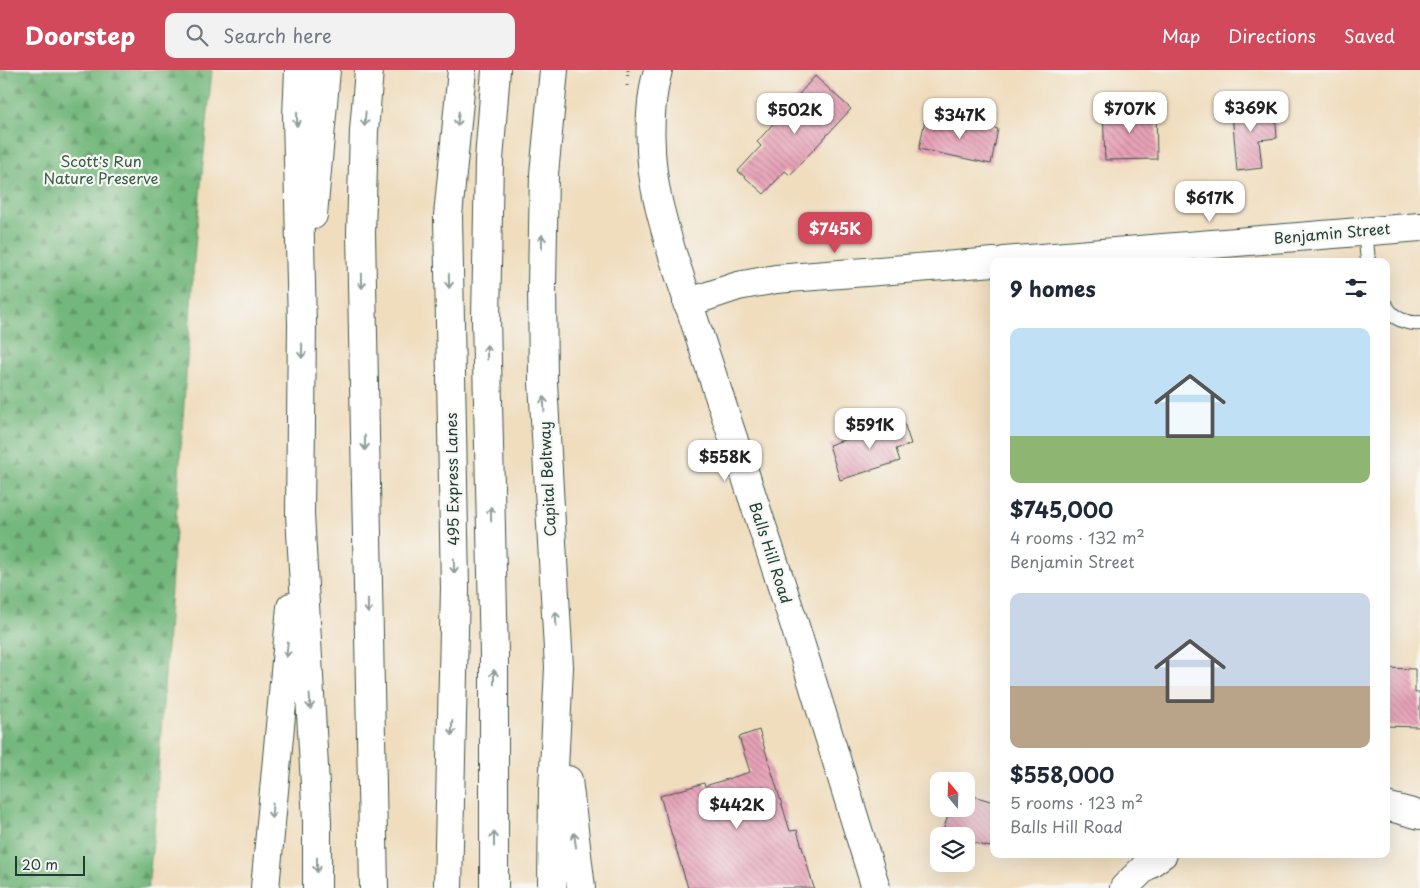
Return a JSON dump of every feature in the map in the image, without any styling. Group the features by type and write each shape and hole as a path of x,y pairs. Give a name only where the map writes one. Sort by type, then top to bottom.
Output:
{"main road":[{"path":"300,70 297,135 302,324 300,514 317,821 317,888"},
{"path":"302,324 326,70"},
{"path":"369,70 364,131 361,233 374,888"},
{"name":"495 Express Lanes","path":"448,888 455,588 448,216 462,70"},
{"path":"494,888 494,654 486,319 489,160 496,70"},
{"name":"Capital Beltway","path":"552,888 559,668 543,382 542,286 544,174 554,70"},
{"name":"Balls Hill Road","path":"658,70 651,123 652,165 657,200 687,302 794,623 876,888"},
{"name":"Benjamin Street","path":"1040,258 1420,227"},
{"path":"687,302 738,286 776,279 990,262"},
{"path":"265,888 300,514"},
{"path":"559,668 569,795 581,888"},
{"path":"1390,807 1420,815"},
{"path":"1124,888 1145,867 1157,858"}],"lane":[{"path":"1365,231 1368,258"},
{"path":"1390,312 1408,324 1420,324"}],"green space":[{"name":"Scott's Run Nature Preserve","path":"0,70 212,70 195,247 154,831 148,888 0,888"}],"building":[{"path":"815,76 851,109 790,175 785,171 764,194 738,171 761,146 757,142"},
{"path":"1255,99 1257,113 1275,111 1277,138 1259,140 1262,168 1237,171 1231,101"},
{"path":"1156,109 1157,159 1105,160 1103,110"},
{"path":"951,119 998,129 991,164 919,149 925,120 950,124"},
{"path":"903,420 911,444 896,449 900,461 840,480 829,445"},
{"path":"1390,668 1415,669 1415,693 1420,693 1420,727 1390,726"},
{"path":"759,730 790,831 797,830 814,888 688,888 660,796 704,783 705,786 750,772 739,737"},
{"path":"975,797 990,801 990,847 975,843 975,827 944,827 947,818 975,818"}]}
